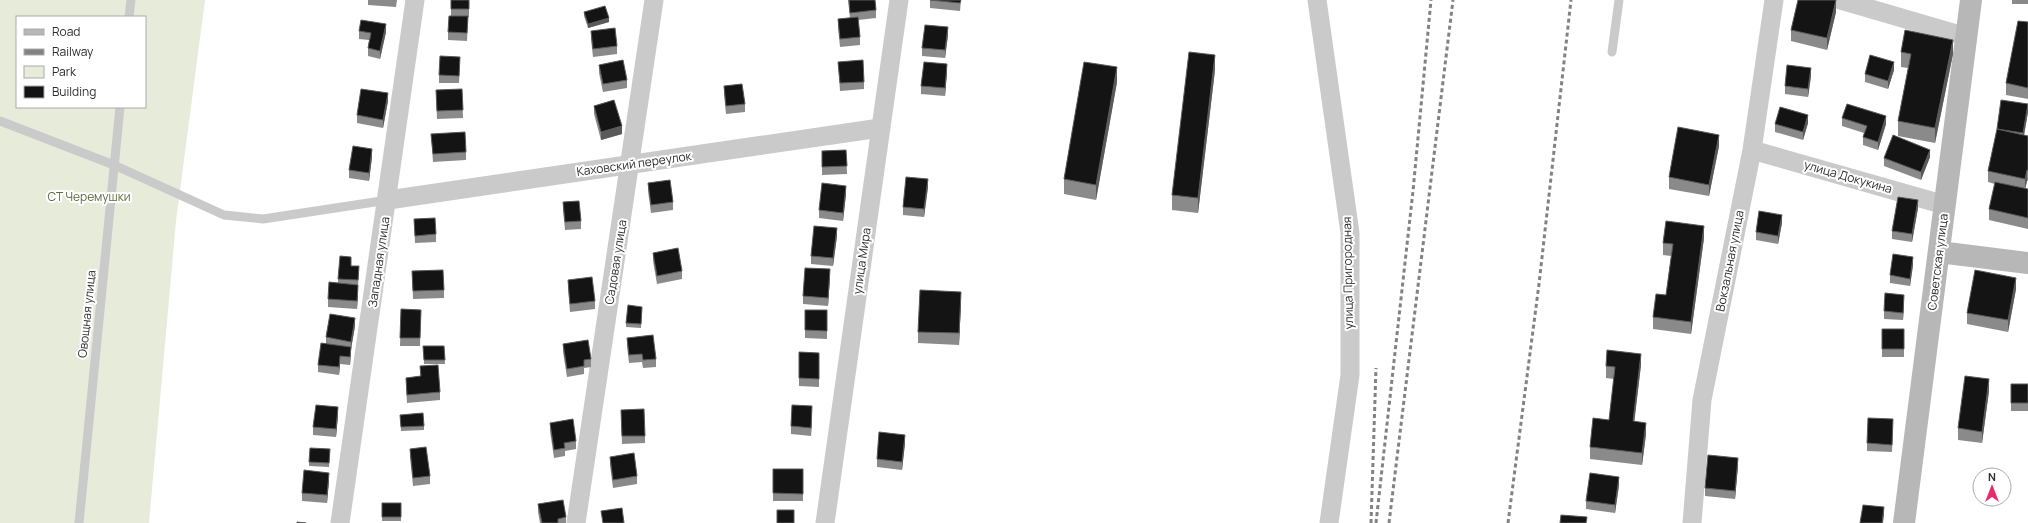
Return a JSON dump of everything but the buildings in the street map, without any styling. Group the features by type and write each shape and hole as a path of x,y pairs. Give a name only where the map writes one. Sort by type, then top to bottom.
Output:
{"main road":[{"name":"Советская улица","path":"1904,523 1971,0"},
{"path":"1939,252 2028,263"}],"street":[{"name":"Западная улица","path":"340,523 388,200 415,0"},
{"name":"Садовая улица","path":"576,523 654,0"},
{"name":"улица Мира","path":"825,523 899,0"},
{"name":"улица Пригородная","path":"1317,0 1350,233 1350,375 1329,523"},
{"name":"Вокзальная улица","path":"1692,523 1702,400 1752,150 1774,0"},
{"path":"1840,0 1967,37"},
{"name":"Каховский переулок","path":"388,200 880,128"},
{"name":"улица Докукина","path":"1752,150 1945,205"}],"lane":[{"path":"129,16 131,0"},
{"path":"1612,52 1619,0"},
{"name":"Овощная улица","path":"78,523 120,108"},
{"path":"0,121 114,165 224,216 263,219 388,200"}],"green space":[{"name":"СТ Черемушки","path":"0,0 205,0 176,221 149,523 0,523"}],"railway":[{"path":"1376,523 1413,191 1431,0"},
{"path":"1389,523 1453,0"},
{"path":"1508,523 1539,284 1571,0"},
{"path":"1371,523 1376,368"}]}
